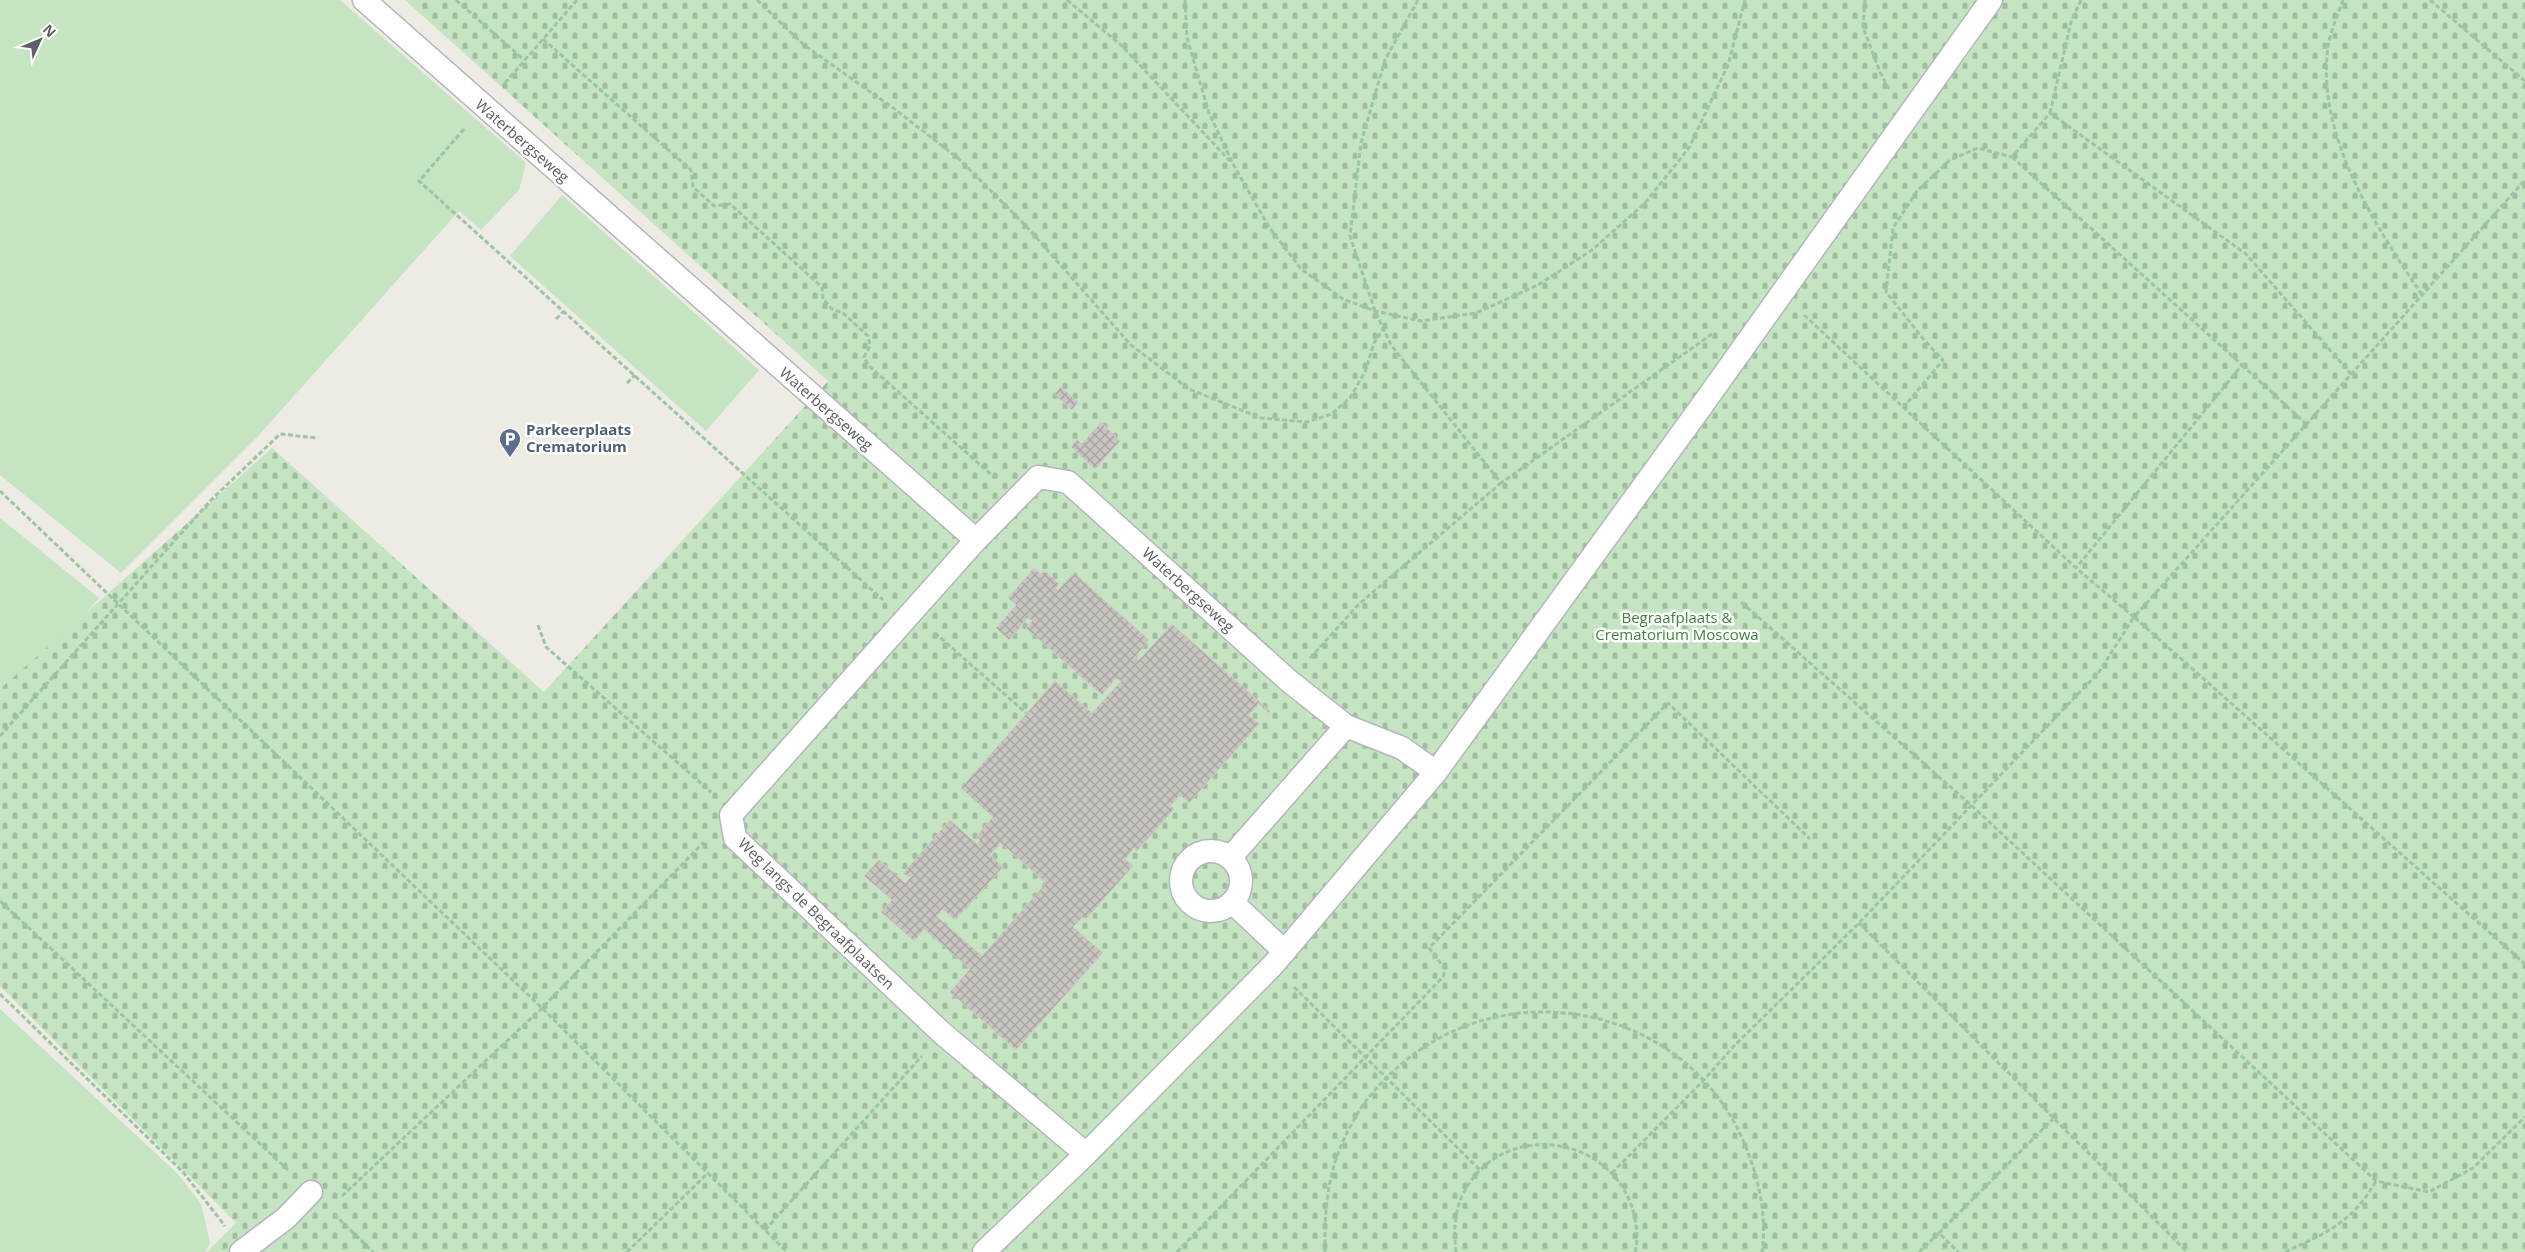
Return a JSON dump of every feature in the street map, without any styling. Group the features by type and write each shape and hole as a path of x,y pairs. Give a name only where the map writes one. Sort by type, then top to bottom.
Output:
{"lane":[{"name":"Waterbergseweg","path":"364,0 976,540 1038,477 1068,482 1290,681"},
{"path":"984,1252 1086,1154 1278,958 1436,772 1991,0"},
{"path":"731,815 907,615 976,540"},
{"path":"1290,681 1346,726 1402,748 1436,772"},
{"path":"1230,858 1346,726"},
{"name":"Weg langs de Begraafplaatsen","path":"731,815 735,838 942,1033 1086,1154"},
{"path":"1214,851 1230,858 1238,867 1241,876 1238,894 1232,902 1216,911 1197,908 1184,893 1181,883 1182,873 1194,856 1214,851"},
{"path":"1232,902 1278,958"},
{"path":"242,1251 286,1218 311,1192"}],"path":[{"path":"456,0 524,60"},
{"path":"577,0 419,181 907,615 1026,713"},
{"path":"757,0 804,45 896,110 959,159 1027,227 1131,345 1189,389 1261,418 1307,422 1332,414 1350,398 1365,372 1374,343 1384,328"},
{"path":"1067,0 1121,45 1233,164"},
{"path":"1186,0 1187,38 1206,104 1233,164 1269,228 1301,269 1343,299 1375,311 1421,321 1476,313 1538,285 1592,250 1644,204 1689,148 1728,65 1745,0"},
{"path":"1418,0 1385,60 1361,143 1350,236 1375,311 1391,345 1501,483"},
{"path":"1865,0 1863,27 1880,72 1906,120"},
{"path":"2012,157 2050,113 2071,22 2081,0"},
{"path":"2343,0 2328,46 2328,103 2346,162 2378,229 2422,295"},
{"path":"2430,0 2525,81"},
{"path":"543,39 691,170 693,187 714,206 730,204 822,287 823,299 832,309 843,313 868,336 870,346 864,357 868,365 1017,498"},
{"path":"2050,113 2246,254 2351,374"},
{"path":"1903,408 1943,360 1925,341 1886,292 1893,228 1917,191 1950,160 1978,148 2012,157 2306,424"},
{"path":"1612,1173 1704,1080 1734,1046 1859,923 2099,672 2134,617 2525,180"},
{"path":"1781,294 2076,568 2134,617 2525,964"},
{"path":"556,319 564,311"},
{"path":"1290,681 1359,604 1501,483 1715,332"},
{"path":"2076,568 2242,365"},
{"path":"627,384 635,375"},
{"path":"0,736 211,500 280,434 318,438"},
{"path":"0,491 119,602 542,1008 787,1252"},
{"path":"1741,602 1972,806 2376,1181 2429,1192 2473,1168 2525,1117"},
{"path":"329,1209 542,1008 731,815 726,805 546,646 538,625"},
{"path":"1177,1252 1443,977 1445,969 1429,948 1668,703 1810,839"},
{"path":"0,901 373,1252"},
{"path":"1859,923 2187,1252"},
{"path":"1278,958 1366,1058 1480,1170"},
{"path":"0,994 183,1172 242,1251"},
{"path":"1325,1252 1324,1209 1335,1161 1355,1117 1385,1077 1424,1046 1469,1023 1519,1012 1569,1012 1618,1023 1664,1046 1704,1080 1736,1124 1758,1176 1765,1232 1762,1252"},
{"path":"765,1230 942,1033"},
{"path":"1919,1252 2053,1119"},
{"path":"1456,1252 1454,1226 1462,1196 1480,1170 1503,1153 1531,1145 1559,1145 1587,1153 1612,1173 1627,1193 1636,1220 1635,1252"},
{"path":"627,1252 708,1173"},
{"path":"2284,1252 2326,1234 2354,1213 2364,1202 2376,1181"},
{"path":"1939,1233 1958,1252"}],"green space":[{"path":"0,0 340,0 526,163 519,190 481,230 459,211 259,435 121,573 0,475"},
{"name":"Begraafplaats & Crematorium Moscowa","path":"405,0 2525,0 2525,1252 207,1252 236,1223 0,986 0,689 272,448 544,692 828,381"},
{"path":"562,195 759,370 706,431 510,256"},
{"path":"0,518 99,598 0,709"},
{"path":"0,1009 178,1174 201,1204 210,1243 205,1252 0,1252"}],"building":[{"path":"1061,387 1078,402 1072,410 1054,394"},
{"path":"1101,422 1120,441 1095,469 1071,447 1077,439 1082,444"},
{"path":"1034,568 1041,574 1045,571 1059,584 1056,588 1058,590 1074,573 1149,640 1135,657 1139,660 1172,624 1270,711 1269,713 1259,704 1249,715 1259,724 1189,803 1180,795 1170,806 1174,809 1137,851 1134,848 1125,859 1133,866 1086,919 1083,917 1073,927 1103,953 1016,1050 950,992 970,969 924,929 914,941 881,912 892,900 864,876 879,860 905,883 910,878 903,873 950,820 977,844 980,840 976,837 993,817 961,788 1055,681 1092,713 1121,681 1116,678 1102,695 1026,628 1032,621 1028,618 1009,640 996,628 1016,605 1008,598","holes":["1001,843 1046,883 982,956 936,916 943,909 955,920 1003,867 990,855"]}],"place":[{"name":"Parkeerplaats Crematorium","path":"510,458"}]}
